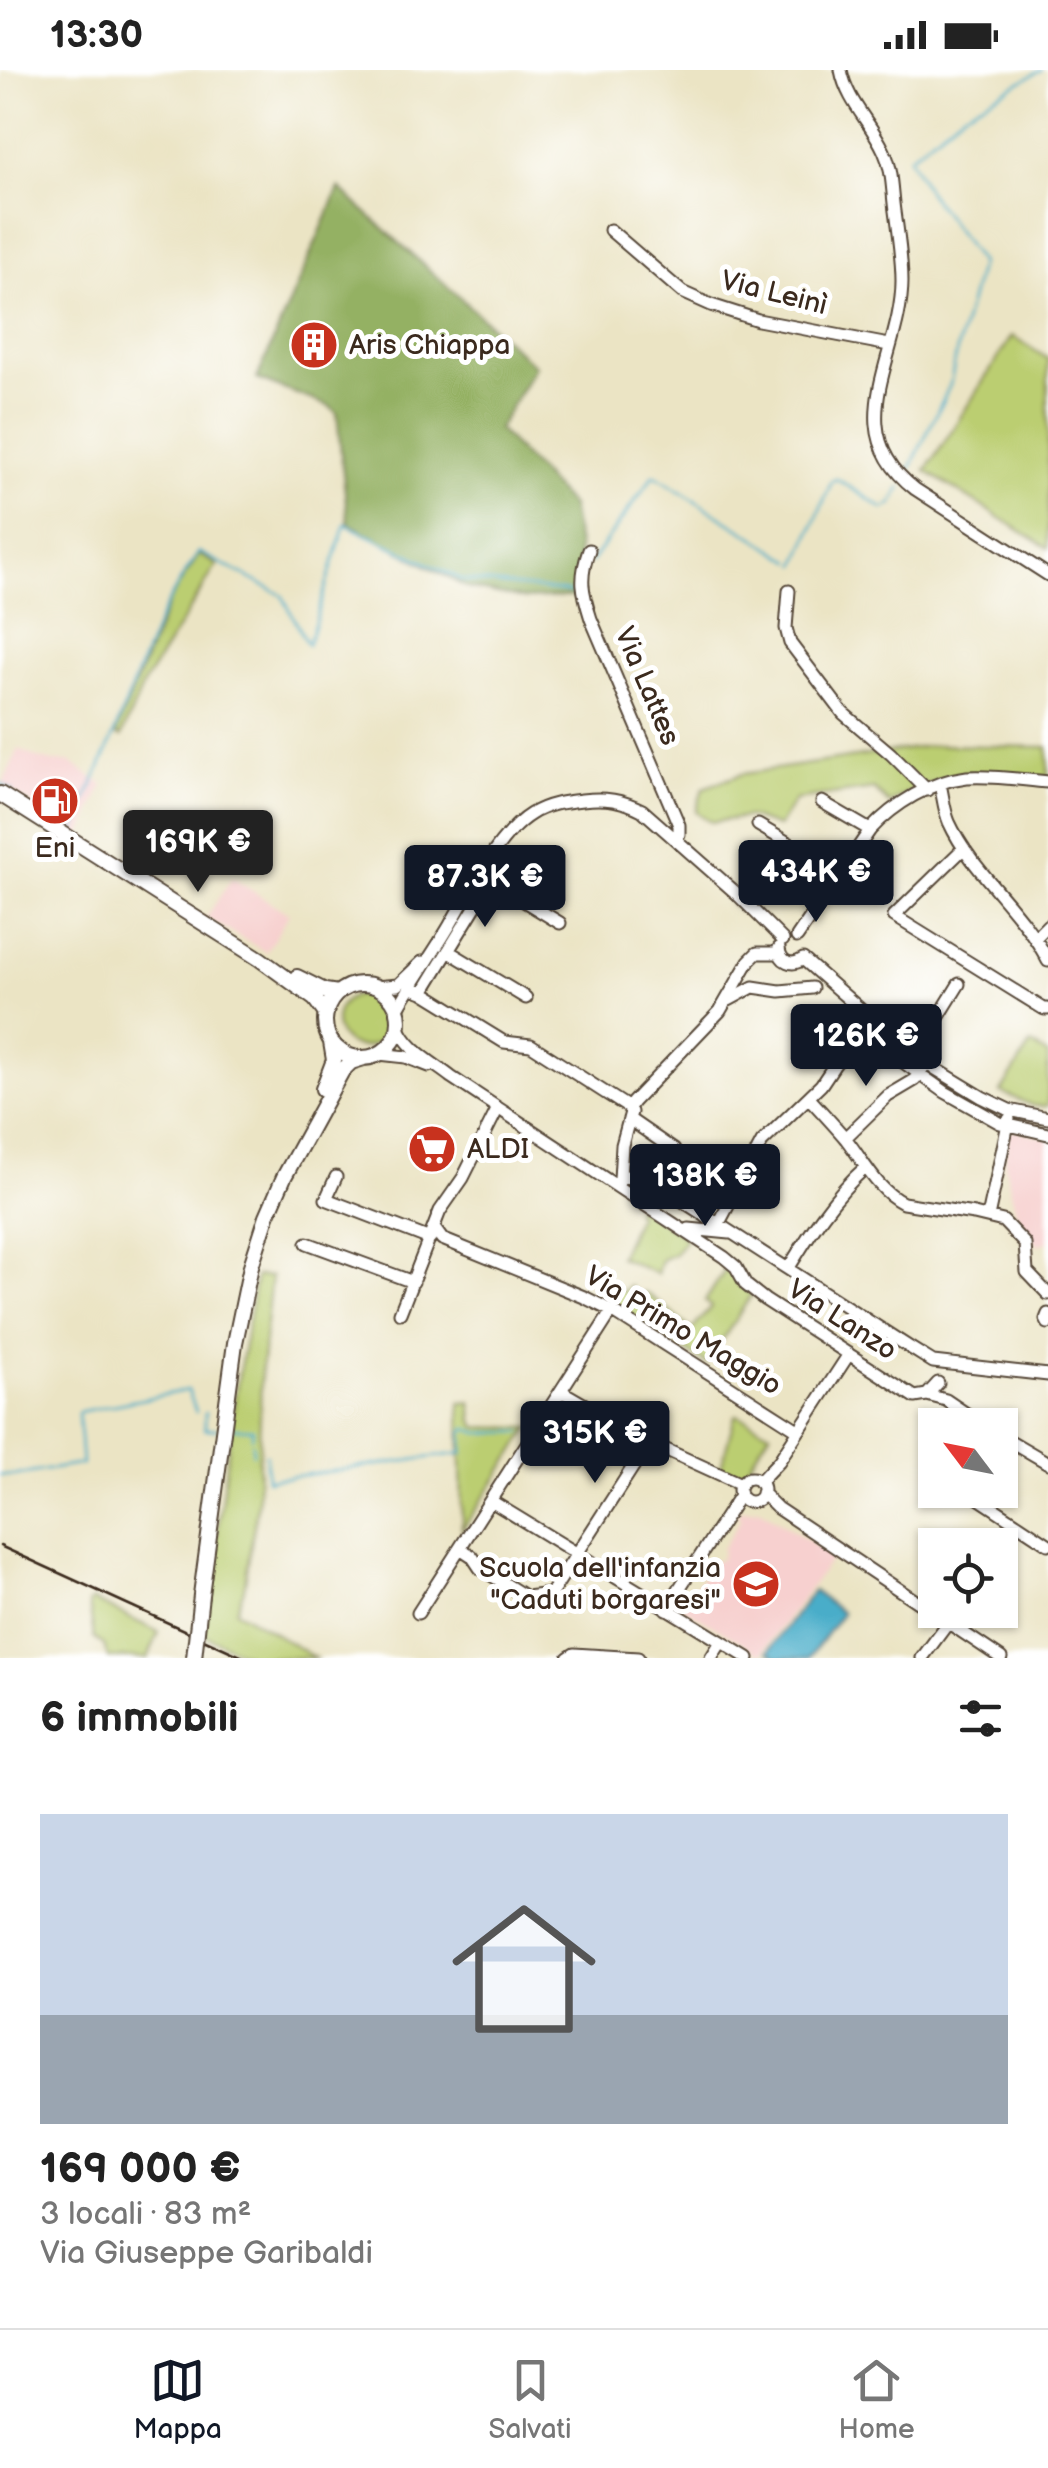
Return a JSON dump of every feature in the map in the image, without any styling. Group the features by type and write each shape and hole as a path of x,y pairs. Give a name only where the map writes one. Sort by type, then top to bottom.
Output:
{"main road":[{"path":"0,794 260,959 315,999 326,1014"},
{"path":"260,959 325,991 338,993"},
{"path":"194,1658 244,1297 257,1244 304,1138 342,1070 390,1045 398,1018 388,996 375,987 360,984 338,993 328,1006 325,1024 334,1053 332,1066 304,1138"},
{"path":"331,1042 346,1054 372,1056"}],"street":[{"path":"841,70 846,91 874,132 891,170 902,282 899,311 876,403 878,437 902,479 1048,575"},
{"name":"Via Leinì","path":"610,230 682,292 712,305 758,320 889,344"},
{"name":"Via Lattes","path":"589,550 582,571 583,595 679,826 676,840"},
{"path":"788,591 786,628 790,643 843,713 926,790"},
{"path":"797,937 884,815 926,790 967,778 1048,782"},
{"path":"940,784 948,820 964,848 1036,937 1048,961"},
{"path":"375,987 404,980 442,950 490,859 518,824 530,814 558,803 596,798 617,800 650,815 783,940"},
{"path":"822,802 870,830"},
{"path":"758,825 839,873"},
{"path":"964,848 894,916 1048,1009"},
{"path":"398,1018 491,881 494,870 490,859"},
{"path":"491,881 560,923"},
{"path":"1036,937 1048,925"},
{"path":"790,936 797,937 806,946 803,959 788,963 779,953 779,946 790,936"},
{"path":"442,950 526,998"},
{"path":"726,1003 757,953 779,953"},
{"path":"803,959 921,1064 946,1092 1007,1125 1048,1134"},
{"path":"845,1138 888,1096 915,1080 926,1039 959,984"},
{"path":"619,1182 622,1144 636,1098 726,1003 753,986 780,991 812,988"},
{"path":"417,990 504,1042 531,1046 629,1113 674,1150 677,1156 665,1182 670,1193"},
{"name":"Via Lanzo","path":"398,1018 402,1037 414,1049 498,1108 619,1182 723,1256 736,1266 746,1284 766,1300 921,1396 946,1400 958,1408"},
{"path":"719,1223 762,1142 809,1098 848,1049 877,1024"},
{"path":"865,1035 1012,1111 1048,1118"},
{"name":"Via Lanzo","path":"372,1056 406,1057 451,1077"},
{"path":"809,1098 886,1192 904,1203 1003,1221 1025,1244 1027,1272 1048,1294"},
{"path":"400,1313 443,1204 463,1178 498,1108"},
{"path":"988,1217 1012,1111"},
{"path":"788,1269 833,1203 866,1167"},
{"name":"Via Lanzo","path":"619,1182 627,1176 654,1192 670,1193 934,1362"},
{"name":"Via Primo Maggio","path":"336,1178 326,1199 432,1234 584,1296 798,1430"},
{"path":"680,1227 738,1236"},
{"path":"723,1256 722,1240 738,1236"},
{"path":"307,1243 413,1282"},
{"path":"418,1613 612,1312"},
{"path":"1048,1314 1048,1323"},
{"path":"561,1390 740,1490 746,1501 759,1492 849,1354"},
{"path":"946,1400 934,1362 1048,1375"},
{"path":"921,1396 938,1383"},
{"path":"460,1548 480,1568 526,1597 550,1594 649,1442"},
{"path":"1018,1446 1048,1463"},
{"path":"666,1609 749,1478 777,1508 918,1603"},
{"path":"490,1501 748,1658"},
{"path":"993,1508 1048,1544"},
{"path":"922,1658 944,1628"},
{"path":"956,1628 1001,1658"},
{"path":"711,1658 721,1642"},
{"path":"568,1658 574,1654 638,1658"}],"shaded area":[{"path":"19,749 37,758 70,762 103,785 81,836 2,785"},
{"path":"232,878 289,914 266,952 206,918"},
{"path":"1013,1130 1048,1138 1048,1242 1041,1244 1021,1229 1013,1200 1005,1165 1008,1134"},
{"name":"Scuola dell'infanzia \"Caduti borgaresi\"","path":"760,1509 833,1557 761,1654 682,1607 713,1561 720,1560 722,1549 741,1518 737,1514 740,1510"}],"green space":[{"path":"339,188 535,366 498,429 571,506 578,546 579,596 525,599 468,588 348,523 337,413 329,406 257,379"},
{"path":"1012,336 1048,359 1048,548 926,471"},
{"path":"199,554 217,565 144,683 121,737 115,735 168,603"},
{"path":"936,745 1048,747 1048,778 966,773 915,788 889,804 874,789 795,800 778,827 749,817 711,822 696,812 703,788 742,774"},
{"path":"362,995 381,1002 388,1021 381,1040 362,1047 343,1040 336,1021 343,1002"},
{"path":"1031,1044 1048,1055 1048,1106 1033,1106 1001,1092"},
{"path":"637,1205 686,1238 674,1254 661,1260 657,1274 619,1257 638,1215 634,1210"},
{"path":"727,1267 752,1294 707,1364 600,1296 607,1283 623,1292 629,1286 640,1296 648,1294 692,1330 711,1307 705,1301"},
{"path":"256,1276 271,1277 261,1372 258,1500 244,1589 236,1610 315,1658 253,1658 204,1635 235,1396"},
{"path":"471,1402 477,1427 530,1428 462,1530 460,1403"},
{"path":"737,1415 770,1432 740,1479 720,1470"},
{"path":"92,1600 159,1632 148,1658 108,1658 104,1645 94,1638 89,1603"}],"water":[{"path":"813,1591 842,1613 809,1658 778,1658 768,1651"}],"waterway":[{"path":"908,473 950,385 980,263 927,190 909,157 963,113 1042,70"},
{"path":"591,562 654,475 792,561"},
{"path":"797,565 832,481 837,479 884,509 892,504 901,487"},
{"path":"74,831 161,615 199,552 282,595 308,645 345,524 462,580 575,593"},
{"path":"0,783 12,791"},
{"path":"0,1475 82,1464 78,1412 188,1390 196,1412"},
{"path":"205,1413 205,1429 217,1429"},
{"path":"232,1428 253,1429 252,1437"},
{"path":"266,1455 267,1480 463,1453 466,1428 479,1433 523,1432"},
{"path":"252,1443 253,1454"}],"railway":[{"path":"0,1546 245,1658"}],"place":[{"name":"Aris Chiappa","path":"314,345"},
{"name":"Eni","path":"55,801"},
{"name":"ALDI","path":"432,1149"},
{"name":"Scuola dell'infanzia \"Caduti borgaresi\"","path":"756,1584"}]}
